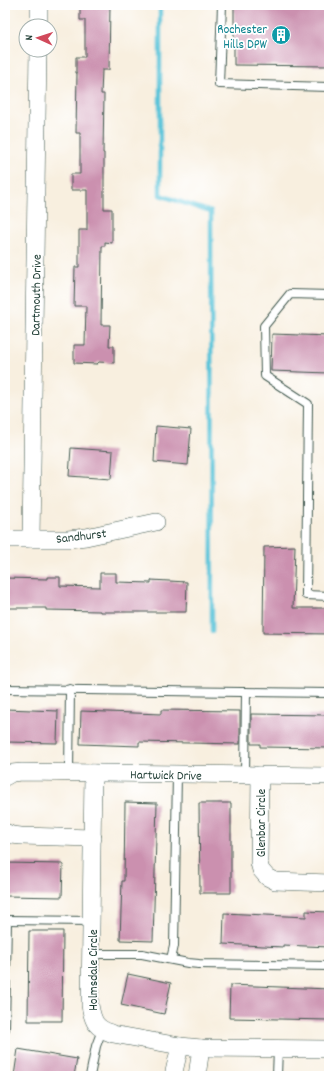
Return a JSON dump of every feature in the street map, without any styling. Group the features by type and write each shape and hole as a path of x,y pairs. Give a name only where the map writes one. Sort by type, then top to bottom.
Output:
{"street":[{"path":"39,5 39,18"},
{"name":"Dartmouth Drive","path":"31,539 38,58"},
{"name":"Sandhurst","path":"5,539 68,540 156,522"},
{"name":"Hartwick Drive","path":"5,777 12,773 22,772 329,776"},
{"name":"Holmsdale Circle","path":"93,773 90,1005 92,1017 96,1025 102,1030 113,1034 180,1046 201,1048 329,1049"},
{"name":"Glenbar Circle","path":"252,775 259,863 261,870 267,877 275,882 329,883"},
{"path":"5,832 12,835 21,836 93,838"},
{"path":"173,1076 180,1046"},
{"path":"197,1076 201,1048"}],"lane":[{"path":"222,5 219,84 329,87"},
{"path":"329,295 290,294 264,326 265,376 308,404 306,595 329,596"},
{"path":"5,689 329,693"},
{"path":"69,773 70,689"},
{"path":"246,692 252,775"},
{"path":"170,959 174,946 177,774"},
{"path":"5,1030 6,920 92,921"},
{"path":"91,954 142,954 199,964 329,966"},
{"path":"90,1076 96,1046 102,1030"},
{"path":"277,1076 278,1048"}],"building":[{"path":"80,5 110,5 109,70 102,70 101,94 104,94 104,209 112,209 112,243 105,242 105,246 102,246 101,325 110,325 109,346 114,346 114,363 74,363 74,345 85,345 86,306 74,306 75,267 79,267 79,230 87,230 87,190 71,190 71,174 80,174 80,133 76,133 76,57 85,57 85,20 80,20"},
{"name":"Rochester Hills DPW","path":"234,5 329,5 329,66 234,65"},
{"path":"272,334 329,336 329,373 271,371"},
{"path":"156,426 191,429 188,465 154,462"},
{"path":"71,448 113,451 111,479 69,476"},
{"path":"295,546 293,608 329,608 329,634 263,633 264,547"},
{"path":"100,573 116,573 116,582 151,583 151,580 187,582 186,612 100,612 46,610 46,608 5,608 5,578 47,579 47,577 60,577 60,586 100,587"},
{"path":"5,709 58,711 57,743 5,742"},
{"path":"161,710 240,711 240,744 139,742 139,746 80,744 81,711 161,714"},
{"path":"251,714 329,715 329,748 260,747 260,744 251,744"},
{"path":"125,802 157,803 153,941 120,940 122,881 124,881"},
{"path":"199,803 231,803 231,893 200,893"},
{"path":"5,863 63,864 62,897 5,896"},
{"path":"306,911 329,912 329,947 283,945 283,947 223,944 224,913 306,917"},
{"path":"29,931 63,931 62,1021 28,1021"},
{"path":"128,974 171,983 164,1014 121,1005"},
{"path":"230,985 329,989 329,1020 229,1018"},
{"path":"18,1049 77,1059 74,1076 14,1076"}],"waterway":[{"path":"160,5 160,195 211,212 212,632"}],"place":[{"name":"Rochester Hills DPW","path":"281,35"}]}
